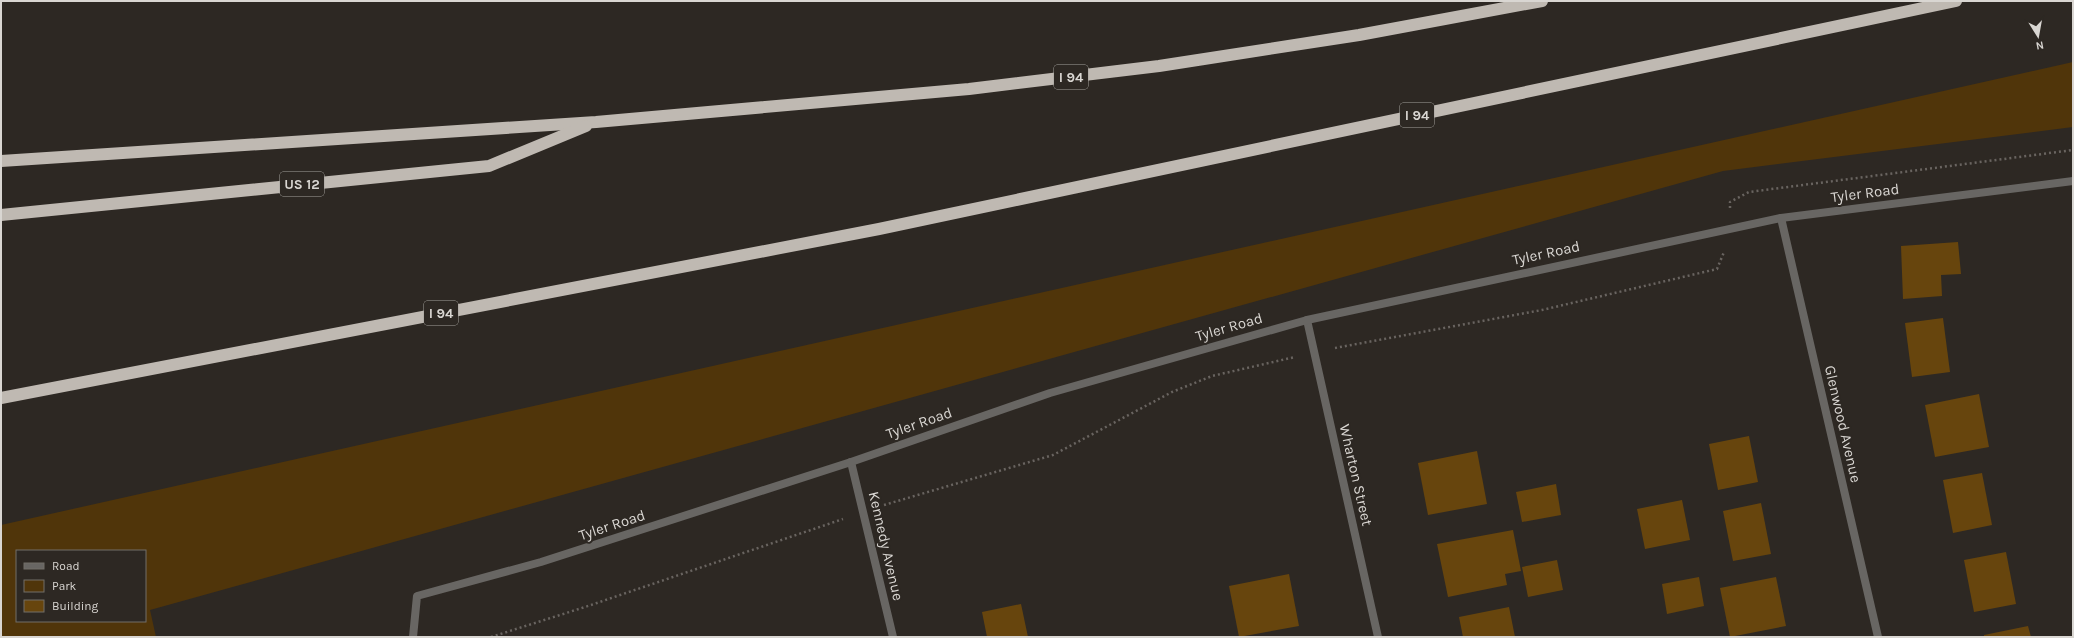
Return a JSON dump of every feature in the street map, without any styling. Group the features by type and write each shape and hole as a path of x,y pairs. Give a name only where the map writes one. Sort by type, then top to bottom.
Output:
{"highway":[{"name":"I 94","path":"1,161 596,122 969,89 1159,66 1359,35 1542,1"},
{"name":"I 94","path":"2,398 879,229 1956,1"},
{"name":"US 12","path":"1,215 489,166 596,122"}],"street":[{"name":"Tyler Road","path":"413,637 417,596 541,562 852,462 1050,393 1307,320 1781,218 2073,181"},
{"name":"Glenwood Avenue","path":"1781,218 1878,637"},
{"name":"Wharton Street","path":"1307,320 1378,637"},
{"name":"Kennedy Avenue","path":"852,462 893,637"}],"path":[{"path":"1730,210 1730,202 1749,192 2073,150"},
{"path":"491,637 819,528 864,511 1053,455 1172,392 1212,376 1313,352 1542,310 1717,269 1726,249"}],"green space":[{"path":"2073,62 2073,127 1723,171 150,610 156,637 1,637 1,525"}],"building":[{"path":"1958,242 1961,274 1941,275 1942,296 1903,299 1901,246"},
{"path":"1943,318 1950,372 1912,377 1905,323"},
{"path":"1979,394 1989,447 1935,457 1925,405"},
{"path":"1749,436 1758,482 1718,490 1709,444"},
{"path":"1477,451 1487,504 1428,515 1418,463"},
{"path":"1982,473 1992,525 1953,533 1943,480"},
{"path":"1556,484 1561,515 1522,522 1516,492"},
{"path":"1682,500 1690,540 1645,549 1637,509"},
{"path":"1761,503 1771,554 1733,561 1723,511"},
{"path":"1513,530 1521,571 1505,574 1507,585 1448,597 1437,544"},
{"path":"2006,552 2016,604 1974,612 1964,560"},
{"path":"1557,560 1563,590 1528,597 1522,567"},
{"path":"1289,574 1299,626 1239,637 1229,586"},
{"path":"1699,577 1704,606 1667,614 1662,584"},
{"path":"1776,577 1786,626 1730,637 1720,588"},
{"path":"1021,604 1028,637 987,637 982,612"},
{"path":"1509,607 1515,637 1463,637 1459,617"},
{"path":"2028,626 2031,637 1984,637 1984,635"}]}
